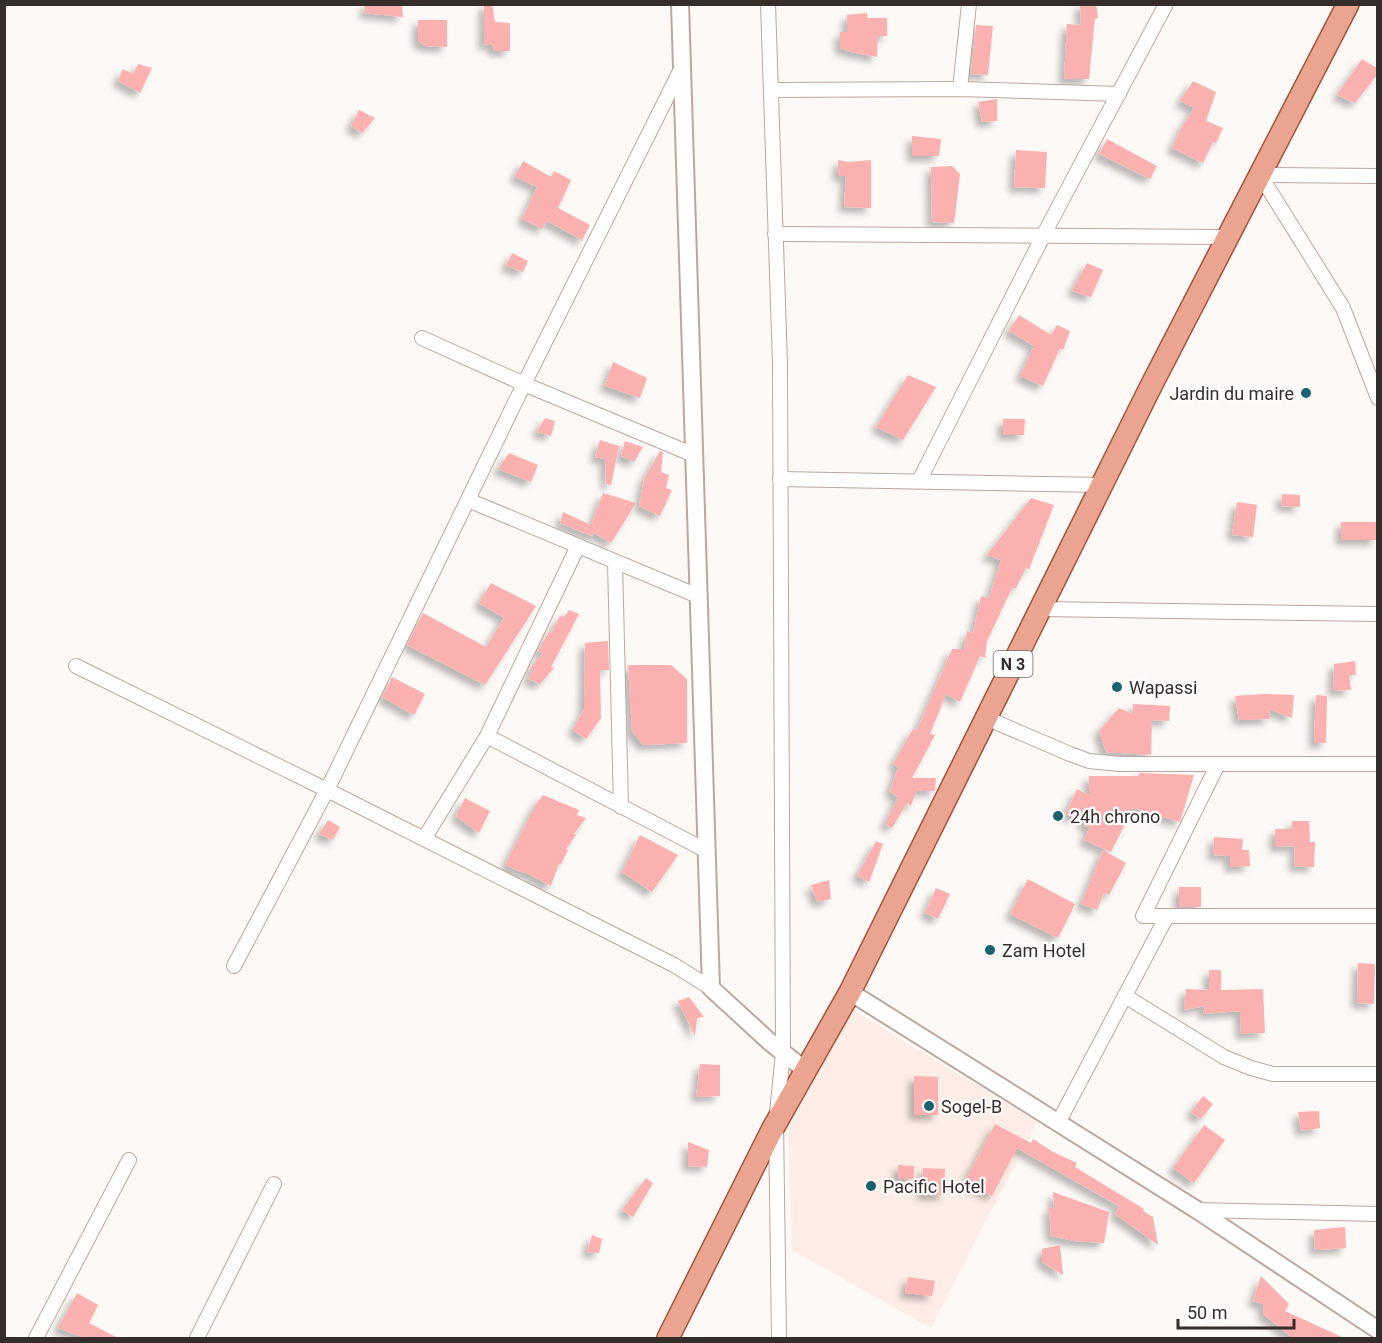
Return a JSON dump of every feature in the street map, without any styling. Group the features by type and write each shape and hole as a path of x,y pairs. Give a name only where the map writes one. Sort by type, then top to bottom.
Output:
{"main road":[{"name":"N 3","path":"672,1331 776,1124 850,992 1102,485 1348,4"}],"street":[{"path":"680,4 711,988"},
{"path":"768,4 780,364 783,1053 776,1124 779,1338"},
{"path":"960,89 969,4"},
{"path":"919,481 1043,236 1166,4"},
{"path":"234,966 327,790 524,384 682,67"},
{"path":"771,90 960,89 1119,94"},
{"path":"1260,175 1377,176"},
{"path":"1260,175 1343,308 1377,398"},
{"path":"775,234 1228,237"},
{"path":"422,338 524,384 694,455"},
{"path":"780,478 1102,485"},
{"path":"468,500 698,596"},
{"path":"424,839 487,736 578,546"},
{"path":"615,562 621,807"},
{"path":"1040,609 1377,614"},
{"path":"76,666 674,965 711,988 805,1070"},
{"path":"986,718 1089,761 1120,764 1377,764"},
{"path":"487,736 707,852"},
{"path":"1218,764 1143,916 1377,916"},
{"path":"1058,1123 1167,916"},
{"path":"850,992 1197,1210 1377,1330"},
{"path":"1125,996 1224,1057 1251,1068 1273,1074 1377,1074"},
{"path":"36,1338 129,1160"},
{"path":"197,1338 274,1184"},
{"path":"1197,1210 1377,1214"}],"shaded area":[{"path":"853,1010 1037,1122 931,1328 792,1250 788,1129"}],"building":[{"path":"365,4 402,4 403,17 365,13"},
{"path":"484,4 492,4 495,22 510,23 510,51 495,51 491,43 484,46"},
{"path":"1080,4 1096,4 1098,18 1095,18 1089,79 1064,79 1067,24 1081,25"},
{"path":"867,13 867,18 887,18 887,36 878,36 877,57 840,48 840,32 847,32 847,15"},
{"path":"418,20 447,20 447,47 425,46 418,41"},
{"path":"976,25 993,26 988,75 971,74"},
{"path":"1362,59 1377,68 1377,75 1355,103 1337,95"},
{"path":"138,64 152,68 140,93 118,81 123,69 133,74"},
{"path":"1193,81 1216,92 1206,121 1223,128 1203,163 1172,148 1194,108 1180,101"},
{"path":"997,99 997,121 982,122 978,102"},
{"path":"359,110 375,118 362,133 351,126"},
{"path":"912,136 941,139 939,156 912,156"},
{"path":"1107,139 1157,166 1150,179 1099,154"},
{"path":"1016,150 1047,152 1045,188 1014,187"},
{"path":"838,160 848,162 871,160 871,208 844,207 846,176 838,176"},
{"path":"523,161 551,177 554,171 571,180 558,208 590,225 582,240 547,221 542,229 522,219 537,187 515,177"},
{"path":"952,166 960,174 954,223 932,222 931,167"},
{"path":"512,253 528,261 523,272 506,266"},
{"path":"1087,263 1103,270 1091,297 1072,291"},
{"path":"1019,315 1051,335 1057,325 1070,331 1063,350 1060,348 1043,386 1020,376 1034,346 1009,331"},
{"path":"613,362 647,378 640,398 605,386"},
{"path":"908,375 936,387 903,440 876,427"},
{"path":"545,418 555,421 551,436 537,432"},
{"path":"1003,419 1025,419 1024,435 1003,435"},
{"path":"600,440 619,446 611,485 606,484 605,459 595,457"},
{"path":"625,441 643,447 634,462 621,456"},
{"path":"660,451 663,452 661,472 669,475 666,488 672,490 660,516 639,506 644,479"},
{"path":"509,453 538,465 531,482 498,469"},
{"path":"603,493 636,503 611,543 594,533 592,536 560,523 563,512 591,525"},
{"path":"1282,494 1300,495 1300,507 1281,506"},
{"path":"1031,498 1054,505 1029,569 1026,568 1016,588 1012,588 987,641 985,658 980,656 960,702 946,694 930,734 935,735 912,778 936,778 935,791 916,791 911,806 907,803 892,828 885,824 898,797 890,792 898,767 893,764 913,729 917,730 952,649 964,649 967,631 973,633 981,596 989,598 1001,560 987,555"},
{"path":"1237,502 1257,505 1253,537 1232,535"},
{"path":"1341,522 1377,522 1377,540 1341,540"},
{"path":"491,583 536,606 485,685 407,645 423,613 486,647 504,618 479,603"},
{"path":"569,610 579,614 551,667 554,668 540,684 528,679 533,669 530,668 543,653 538,651 549,632 551,633 560,616 564,617"},
{"path":"608,641 609,670 600,670 601,718 586,739 573,730 584,709 585,643"},
{"path":"1355,661 1356,675 1349,675 1351,690 1333,691 1334,664"},
{"path":"628,665 671,665 687,679 687,743 643,745 632,731"},
{"path":"392,677 425,694 414,715 382,697"},
{"path":"1294,695 1292,718 1269,709 1270,719 1239,720 1235,696"},
{"path":"1316,695 1327,696 1326,743 1314,743"},
{"path":"1133,704 1170,706 1169,721 1152,720 1151,755 1106,752 1099,731 1119,708 1133,714"},
{"path":"1140,773 1194,775 1180,822 1133,808 1111,852 1084,840 1090,827 1084,826 1085,818 1065,815 1077,789 1089,795 1089,776 1138,776"},
{"path":"543,795 579,810 577,815 586,818 566,849 568,850 561,864 559,863 551,886 525,872 505,865"},
{"path":"465,798 490,811 479,833 456,816"},
{"path":"328,820 340,827 333,840 319,834"},
{"path":"1292,821 1309,821 1310,842 1315,842 1314,867 1294,866 1295,846 1275,847 1275,829 1292,829"},
{"path":"640,835 678,855 652,892 622,872"},
{"path":"1214,837 1243,839 1242,850 1249,850 1250,866 1230,867 1230,856 1213,855"},
{"path":"876,841 883,844 869,882 857,876"},
{"path":"1103,850 1126,863 1109,895 1104,893 1097,910 1081,904"},
{"path":"1028,879 1075,904 1058,938 1010,914"},
{"path":"829,880 831,899 817,902 811,885"},
{"path":"1179,887 1201,887 1201,907 1179,907"},
{"path":"936,888 950,894 938,919 925,913"},
{"path":"1358,963 1375,964 1374,1004 1357,1003"},
{"path":"1209,970 1221,970 1221,990 1263,989 1265,1033 1241,1034 1240,1011 1203,1014 1205,1006 1184,1010 1186,989 1209,990"},
{"path":"689,997 704,1017 697,1018 695,1036 678,1001"},
{"path":"700,1064 720,1065 720,1096 696,1097"},
{"path":"914,1076 938,1077 938,1115 914,1115"},
{"path":"1203,1096 1213,1104 1201,1119 1191,1112"},
{"path":"1319,1111 1320,1128 1301,1131 1298,1112"},
{"path":"995,1124 1031,1143 1033,1139 1053,1152 1077,1163 1075,1167 1144,1209 1143,1211 1153,1217 1158,1245 1115,1214 1119,1206 1017,1148 992,1196 965,1182"},
{"path":"1204,1125 1225,1140 1194,1183 1173,1168"},
{"path":"688,1142 709,1150 707,1167 688,1166"},
{"path":"898,1165 914,1166 914,1179 898,1179"},
{"path":"923,1168 945,1169 944,1195 923,1195"},
{"path":"646,1178 653,1183 633,1217 622,1210"},
{"path":"1053,1192 1109,1212 1104,1243 1074,1241 1051,1236 1049,1207 1054,1209"},
{"path":"1345,1227 1346,1248 1315,1250 1314,1230"},
{"path":"592,1235 602,1239 599,1253 587,1252"},
{"path":"1060,1245 1063,1275 1042,1262 1042,1249"},
{"path":"1261,1276 1289,1304 1285,1311 1344,1338 1294,1338 1288,1334 1263,1314 1263,1304 1253,1301"},
{"path":"908,1277 935,1281 932,1296 905,1293"},
{"path":"77,1293 98,1305 89,1323 118,1338 85,1338 58,1328"}],"place":[{"name":"Jardin du maire","path":"1306,393"},
{"name":"Wapassi","path":"1117,687"},
{"name":"24h chrono","path":"1058,816"},
{"name":"Zam Hotel","path":"990,950"},
{"name":"Sogel-B","path":"929,1106"},
{"name":"Pacific Hotel","path":"871,1186"}]}
